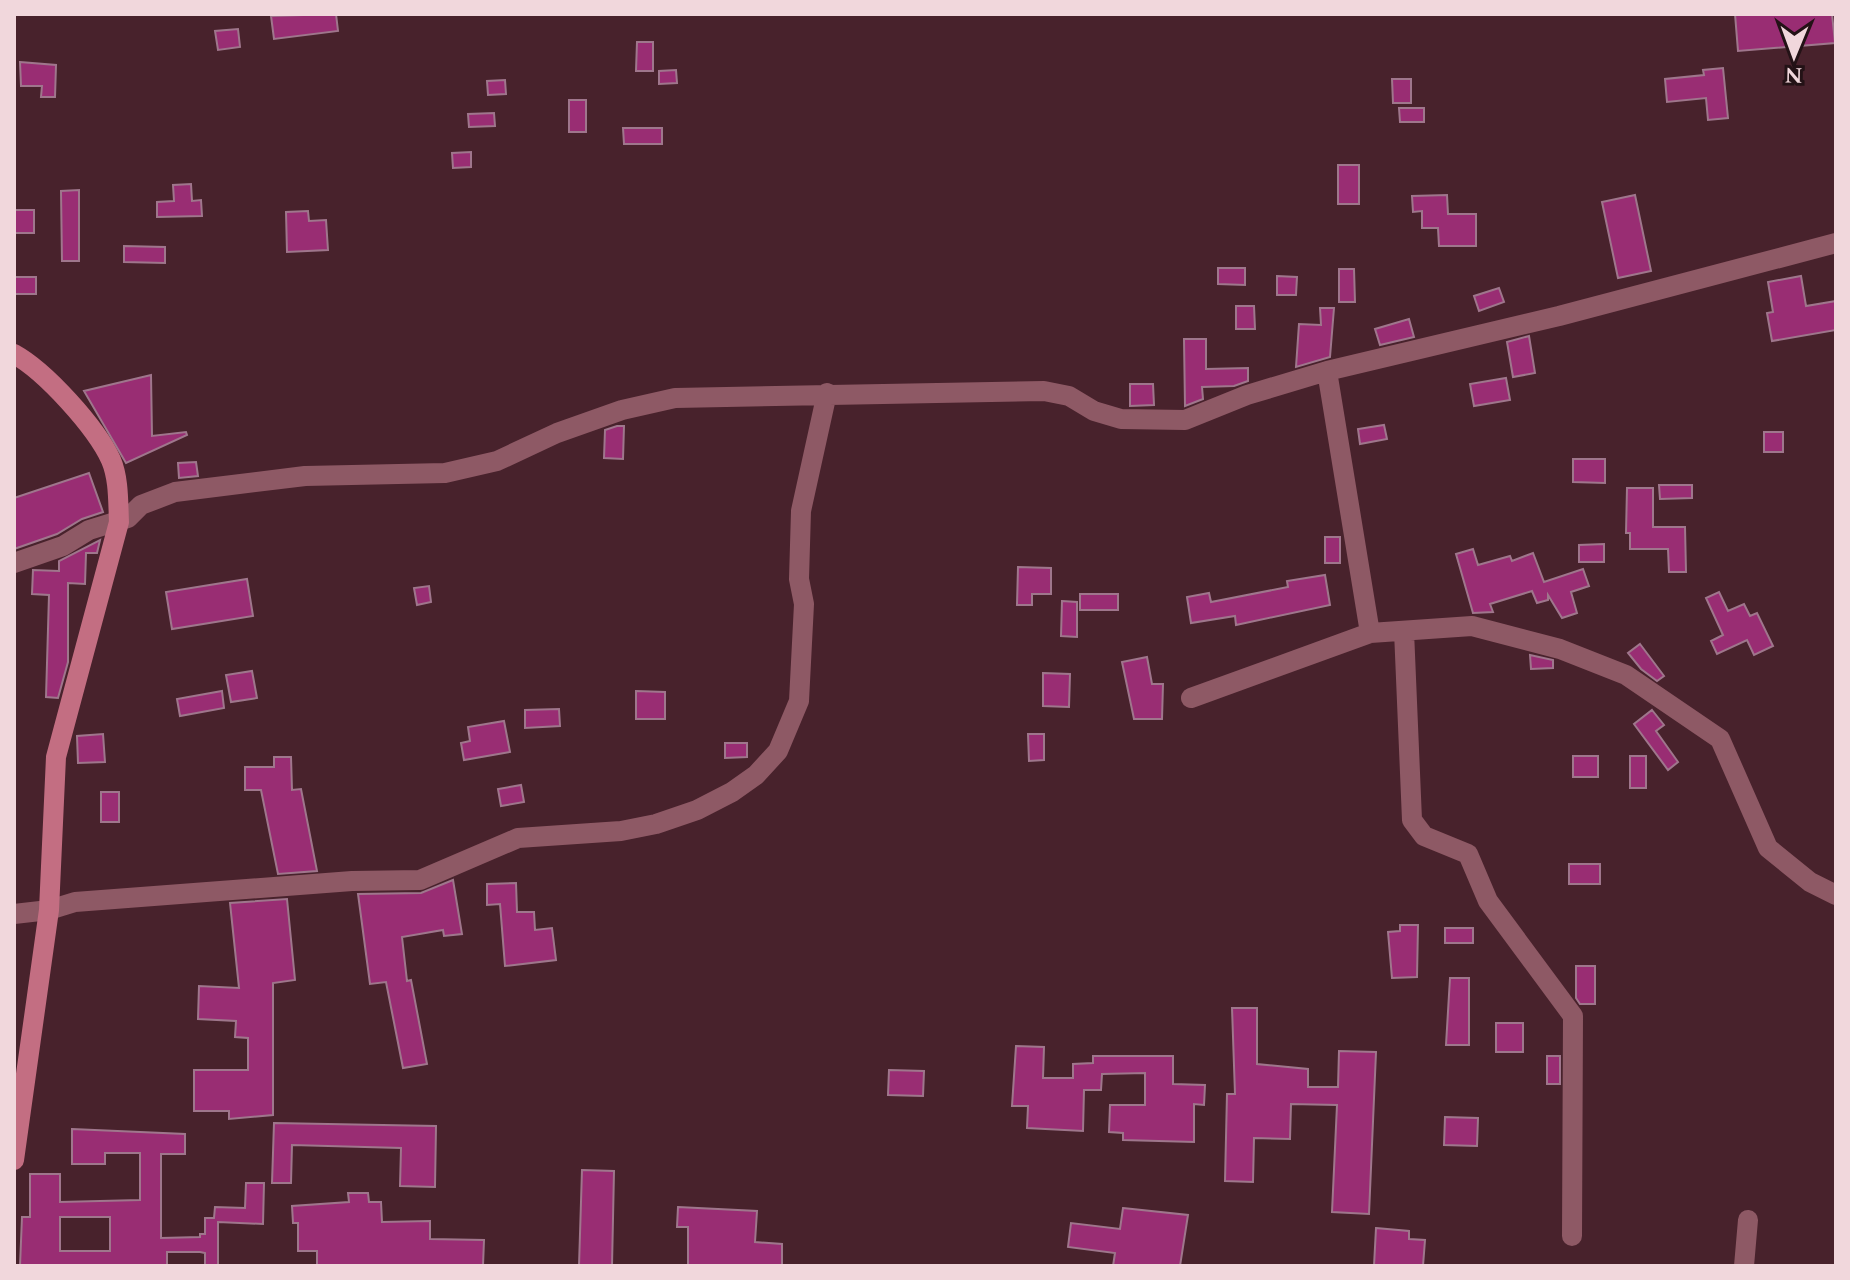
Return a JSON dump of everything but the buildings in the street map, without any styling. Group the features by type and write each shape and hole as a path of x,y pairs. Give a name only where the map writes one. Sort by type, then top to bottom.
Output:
{"main road":[{"path":"14,354 33,364 52,382 111,460 117,485 119,522 56,757 49,910 14,1160"}],"street":[{"path":"14,563 63,546 89,530 119,522 141,505 175,492 305,476 445,473 497,461 557,433 654,401 827,393 1044,391 1069,396 1094,411 1121,419 1166,421 1199,416 1247,395 1327,371 1559,316 1836,243"},
{"path":"1327,371 1370,633"},
{"path":"14,914 49,910 75,902 251,887 420,880 518,838 621,831 656,824 697,810 732,792 756,775 778,751 799,701 804,604 799,579 801,511 827,393"},
{"path":"1191,698 1370,633 1472,626 1560,649 1626,675 1720,739 1768,848 1810,882 1836,895"},
{"path":"1404,631 1412,820 1424,836 1468,854 1488,901 1573,1016 1572,1236"},
{"path":"1744,1266 1748,1220"}]}
